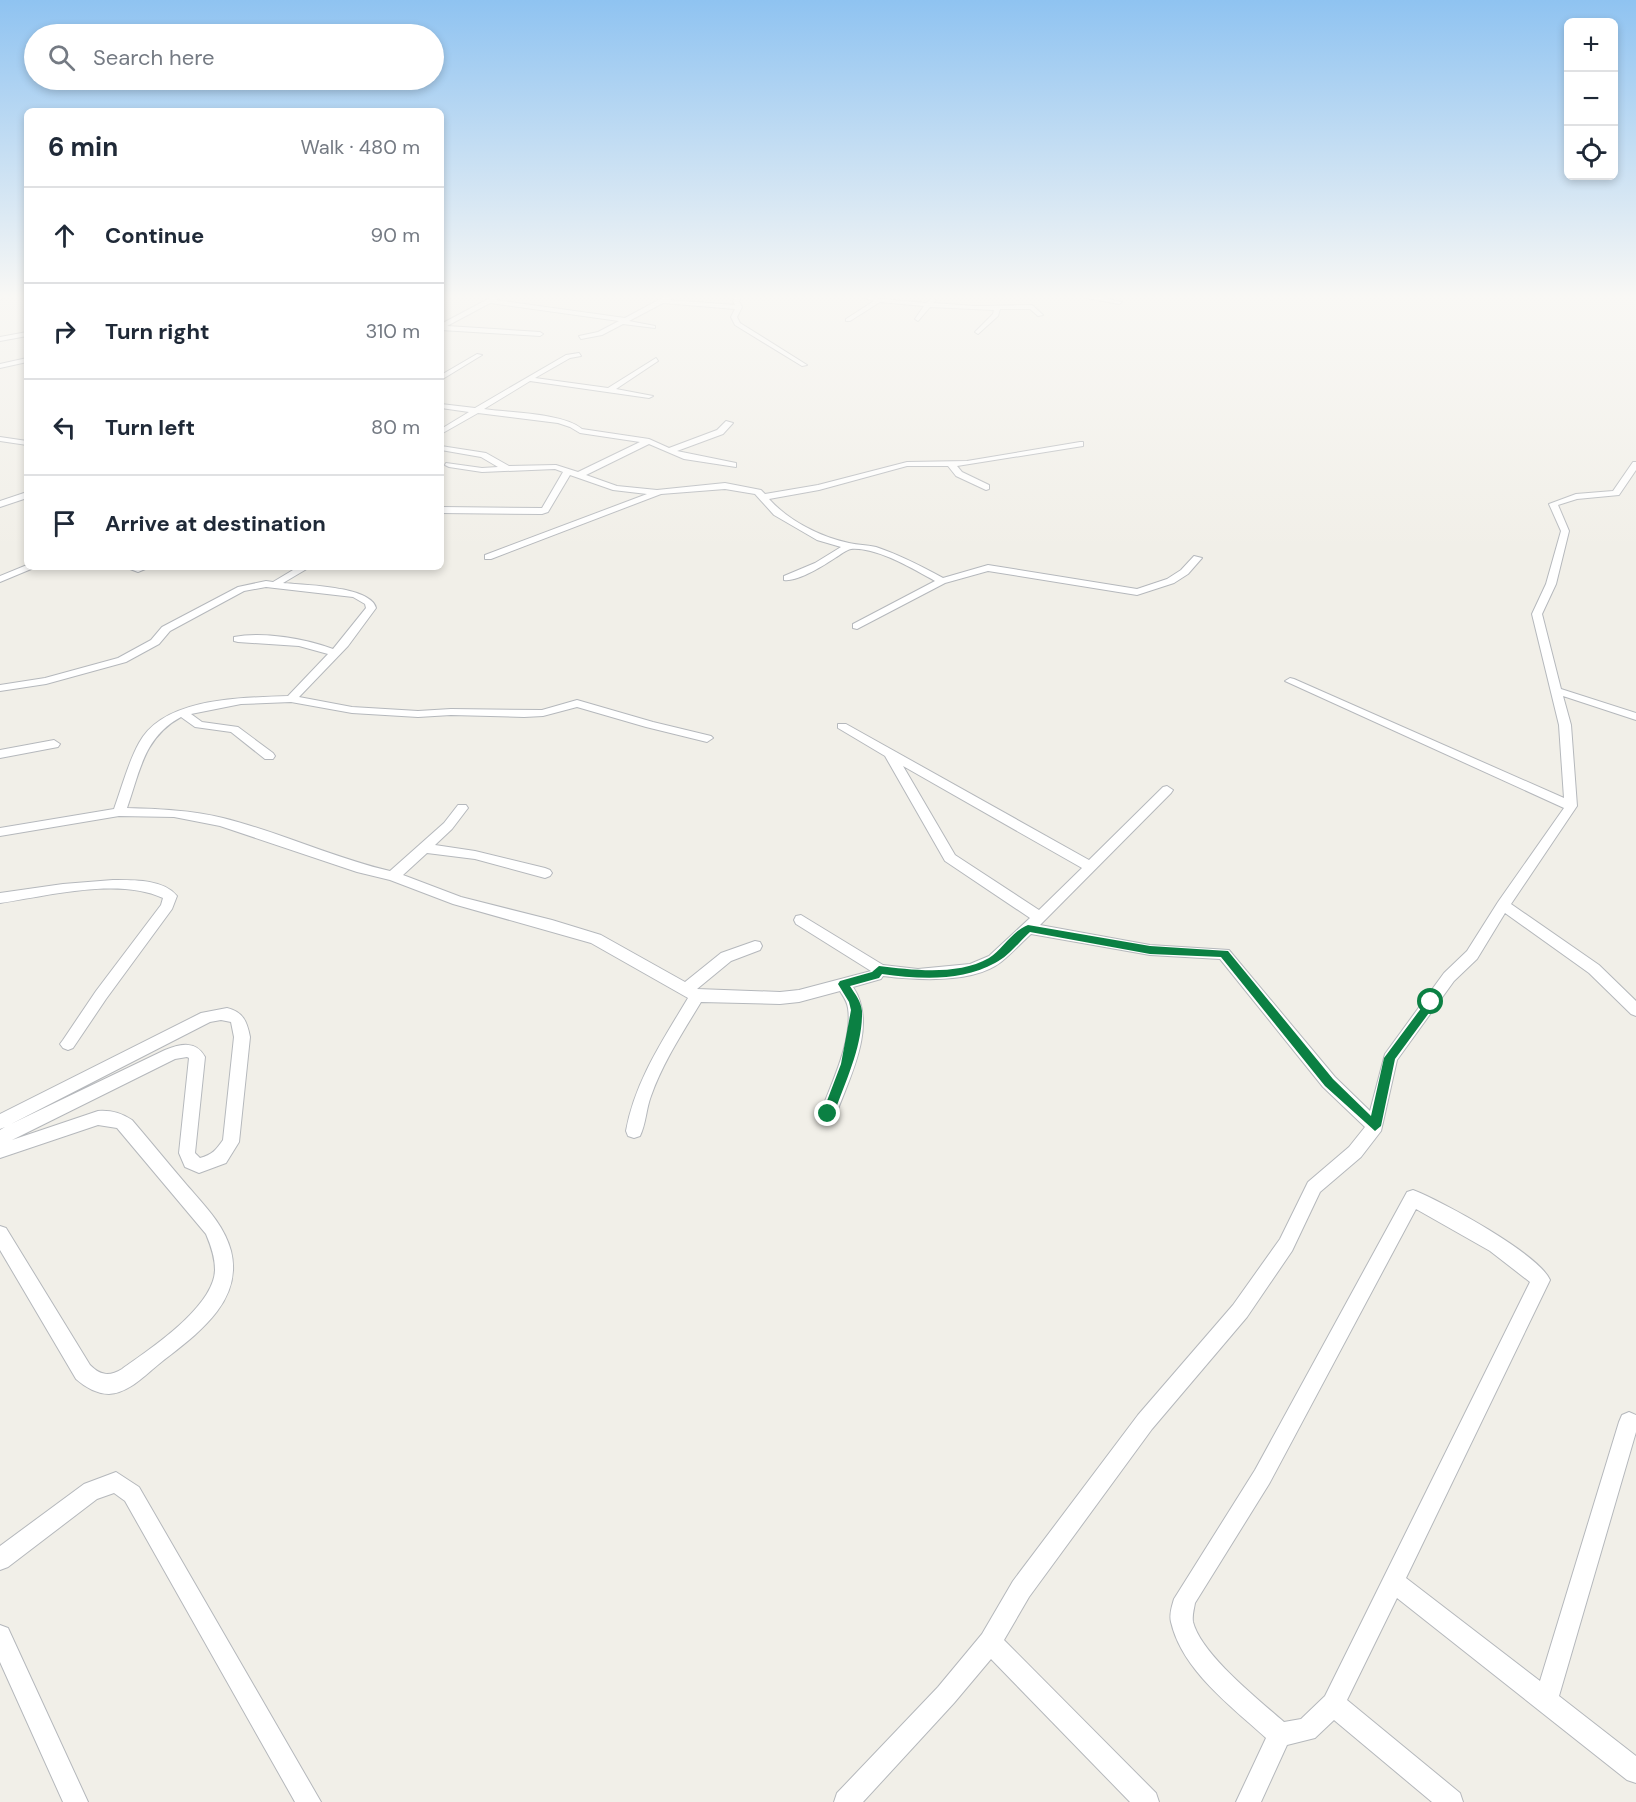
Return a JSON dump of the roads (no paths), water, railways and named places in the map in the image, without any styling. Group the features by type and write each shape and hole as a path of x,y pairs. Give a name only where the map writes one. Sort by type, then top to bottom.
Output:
{"street":[{"path":"444,430 525,381"},
{"path":"551,381 649,396"},
{"path":"610,390 624,381"},
{"path":"444,406 558,421 573,425 580,431 649,441 669,451 733,465"},
{"path":"669,451 720,432 729,423"},
{"path":"0,439 24,442"},
{"path":"581,474 649,441"},
{"path":"765,497 796,492 908,464 932,462 951,465 1025,455 1080,444"},
{"path":"444,448 483,455 507,468"},
{"path":"846,1802 946,1695 990,1642 1021,1589 1138,1431 1240,1311 1286,1245 1314,1187 1355,1152 1375,1126 1390,1058 1449,977 1472,955 1503,905 1571,806 1565,725 1537,614 1551,584 1565,531 1553,504 1576,497 1616,493 1636,464"},
{"path":"449,465 469,470 556,466 616,488 660,492 725,486 758,492 765,497 777,513 803,529 831,542 872,549 910,564 942,581"},
{"path":"951,465 959,474 986,487"},
{"path":"444,510 539,512 545,510 553,499 568,470"},
{"path":"488,557 660,492"},
{"path":"0,504 24,496"},
{"path":"788,578 818,565 848,546"},
{"path":"857,626 942,581 988,568 1137,592 1158,589 1188,572 1197,558"},
{"path":"0,579 24,570"},
{"path":"275,585 298,570"},
{"path":"0,688 46,681 122,660 149,646 166,629 241,589 275,585 354,594 370,603 371,609 362,624 291,699"},
{"path":"238,639 291,641 334,653"},
{"path":"1290,681 1571,806"},
{"path":"1558,691 1636,717"},
{"path":"119,812 144,744 165,721 182,712 241,701 291,699 352,710 418,714 451,712 537,714 577,703 650,725 706,738"},
{"path":"182,712 199,724 234,729 269,756"},
{"path":"843,726 1091,867"},
{"path":"0,754 54,744"},
{"path":"890,753 950,858 1040,917"},
{"path":"801,920 860,955 879,970 918,975 972,969 994,960 1167,790"},
{"path":"393,876 425,848 462,808"},
{"path":"0,832 119,812 174,813 222,822 362,869 393,876 458,901 552,925 596,939 691,993 780,998 876,975 879,970"},
{"path":"425,848 475,855 545,873"},
{"path":"0,898 107,884 148,885 170,896 167,906 101,994 68,1044"},
{"path":"1503,905 1594,969 1636,1010"},
{"path":"1028,928 1150,950 1224,954 1329,1082 1375,1126"},
{"path":"634,1131 636,1110 691,993 726,957 755,946"},
{"path":"828,1114 846,1064 855,1020 854,1001 843,984"},
{"path":"0,1122 206,1017 228,1014 237,1017 240,1022 242,1037 231,1142 220,1158 211,1163 199,1166 191,1162 187,1153 197,1057 188,1050 170,1054 8,1134 0,1141"},
{"path":"0,1151 98,1118 119,1120 126,1125 213,1229 222,1245 225,1270 220,1295 197,1324 126,1377 112,1384 102,1384 83,1372 0,1234"},
{"path":"1413,1198 1527,1266 1540,1280 1333,1704 1306,1730 1280,1735 1222,1682 1194,1646 1181,1620 1185,1599 1262,1477 1413,1198"},
{"path":"1546,1700 1629,1422"},
{"path":"0,1559 91,1491 116,1482 124,1486 132,1494 309,1802"},
{"path":"1392,1580 1636,1771"},
{"path":"0,1636 76,1802"},
{"path":"990,1642 1147,1802"},
{"path":"1333,1704 1450,1802"},
{"path":"1248,1802 1280,1735"}]}
